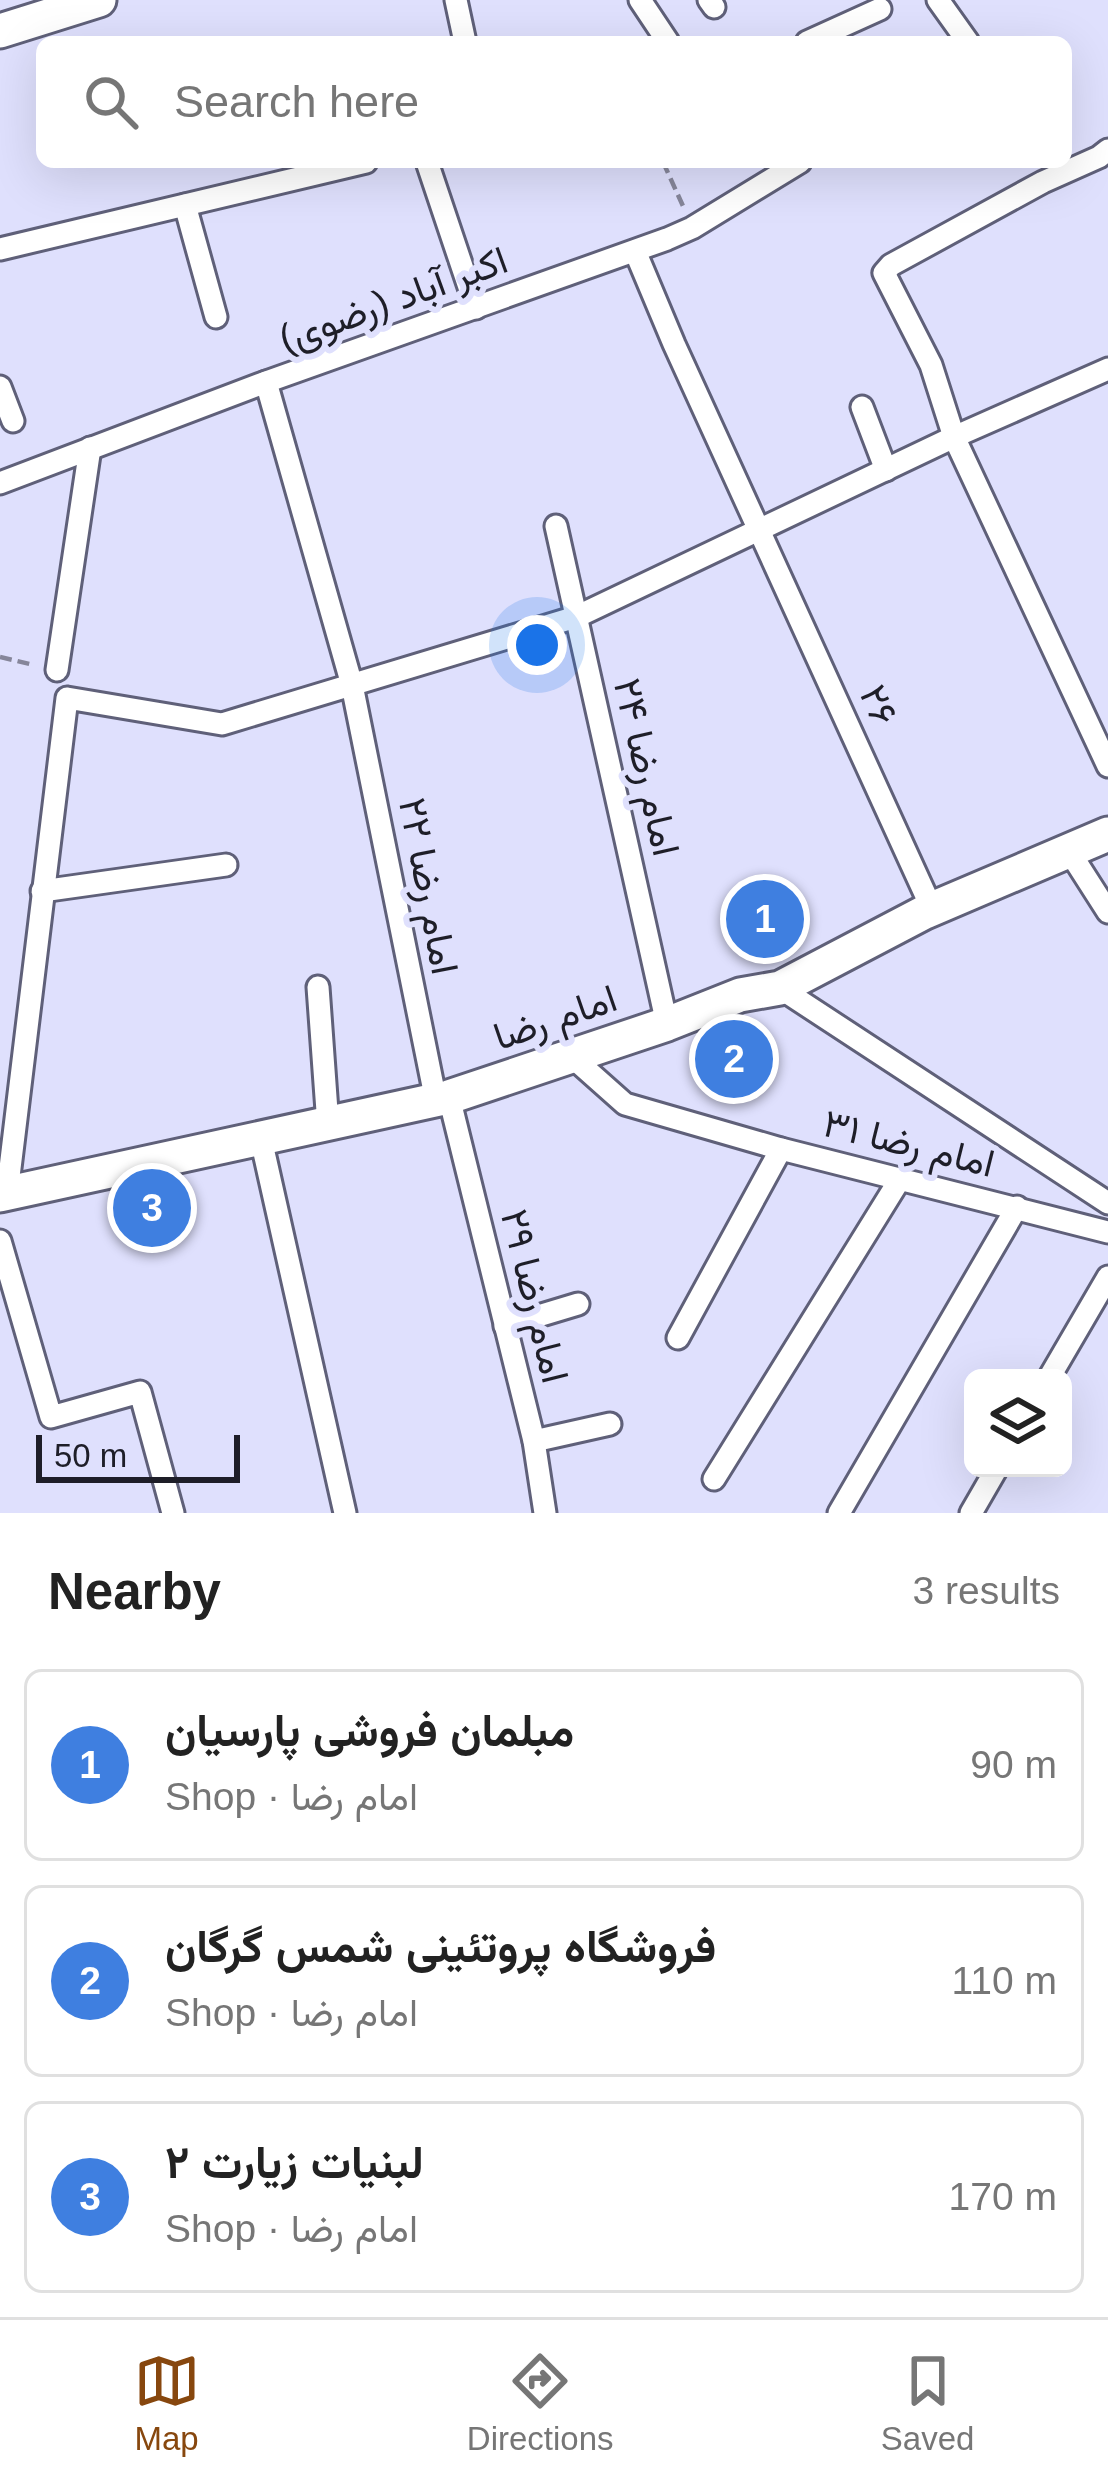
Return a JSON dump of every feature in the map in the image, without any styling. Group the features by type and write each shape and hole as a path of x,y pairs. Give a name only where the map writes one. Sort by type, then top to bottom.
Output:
{"main road":[{"path":"0,31 99,0"},
{"name":"امام رضا","path":"3,1194 442,1099 740,995 780,988 932,909 1108,835"}],"street":[{"path":"640,0 664,36"},
{"path":"938,0 964,36"},
{"path":"456,2 464,36"},
{"path":"820,36 880,9"},
{"path":"1072,164 1100,157 1108,150"},
{"path":"0,249 341,168"},
{"path":"429,168 476,308"},
{"name":"اکبر آباد (رضوی)","path":"0,484 266,382 635,251 692,228 790,168"},
{"path":"1038,172 884,273 931,365 954,437 1108,766"},
{"path":"185,205 216,317"},
{"name":"۲۶","path":"635,251 932,909"},
{"path":"3,1194 67,698 222,724 576,617 1108,369"},
{"name":"امام رضا ۲۲","path":"266,382 352,685 442,1099"},
{"path":"0,387 13,421"},
{"path":"862,407 886,470"},
{"path":"57,670 90,448"},
{"name":"امام رضا ۲۴","path":"556,526 667,1024"},
{"path":"1069,851 1108,912"},
{"path":"42,891 226,865"},
{"path":"319,987 328,1125"},
{"path":"780,988 1108,1203"},
{"name":"امام رضا ۳۱","path":"571,1056 625,1105 1108,1232"},
{"name":"امام رضا ۲۹","path":"442,1099 506,1326 534,1441 544,1513"},
{"path":"261,1139 345,1513"},
{"path":"678,1338 781,1149"},
{"path":"714,1479 900,1179"},
{"path":"839,1513 1017,1207"},
{"path":"0,1240 51,1417 140,1392 172,1513"},
{"path":"1054,1369 1108,1277"},
{"path":"506,1326 578,1304"},
{"path":"534,1441 610,1424"},
{"path":"970,1513 992,1477"}],"path":[{"path":"666,168 692,228"},
{"path":"0,658 57,670"}],"place":[{"name":"مبلمان فروشی پارسیان","path":"765,919"},
{"name":"فروشگاه پروتئینی شمس گرگان","path":"734,1059"},
{"name":"لبنیات زیارت ۲","path":"152,1208"}]}
